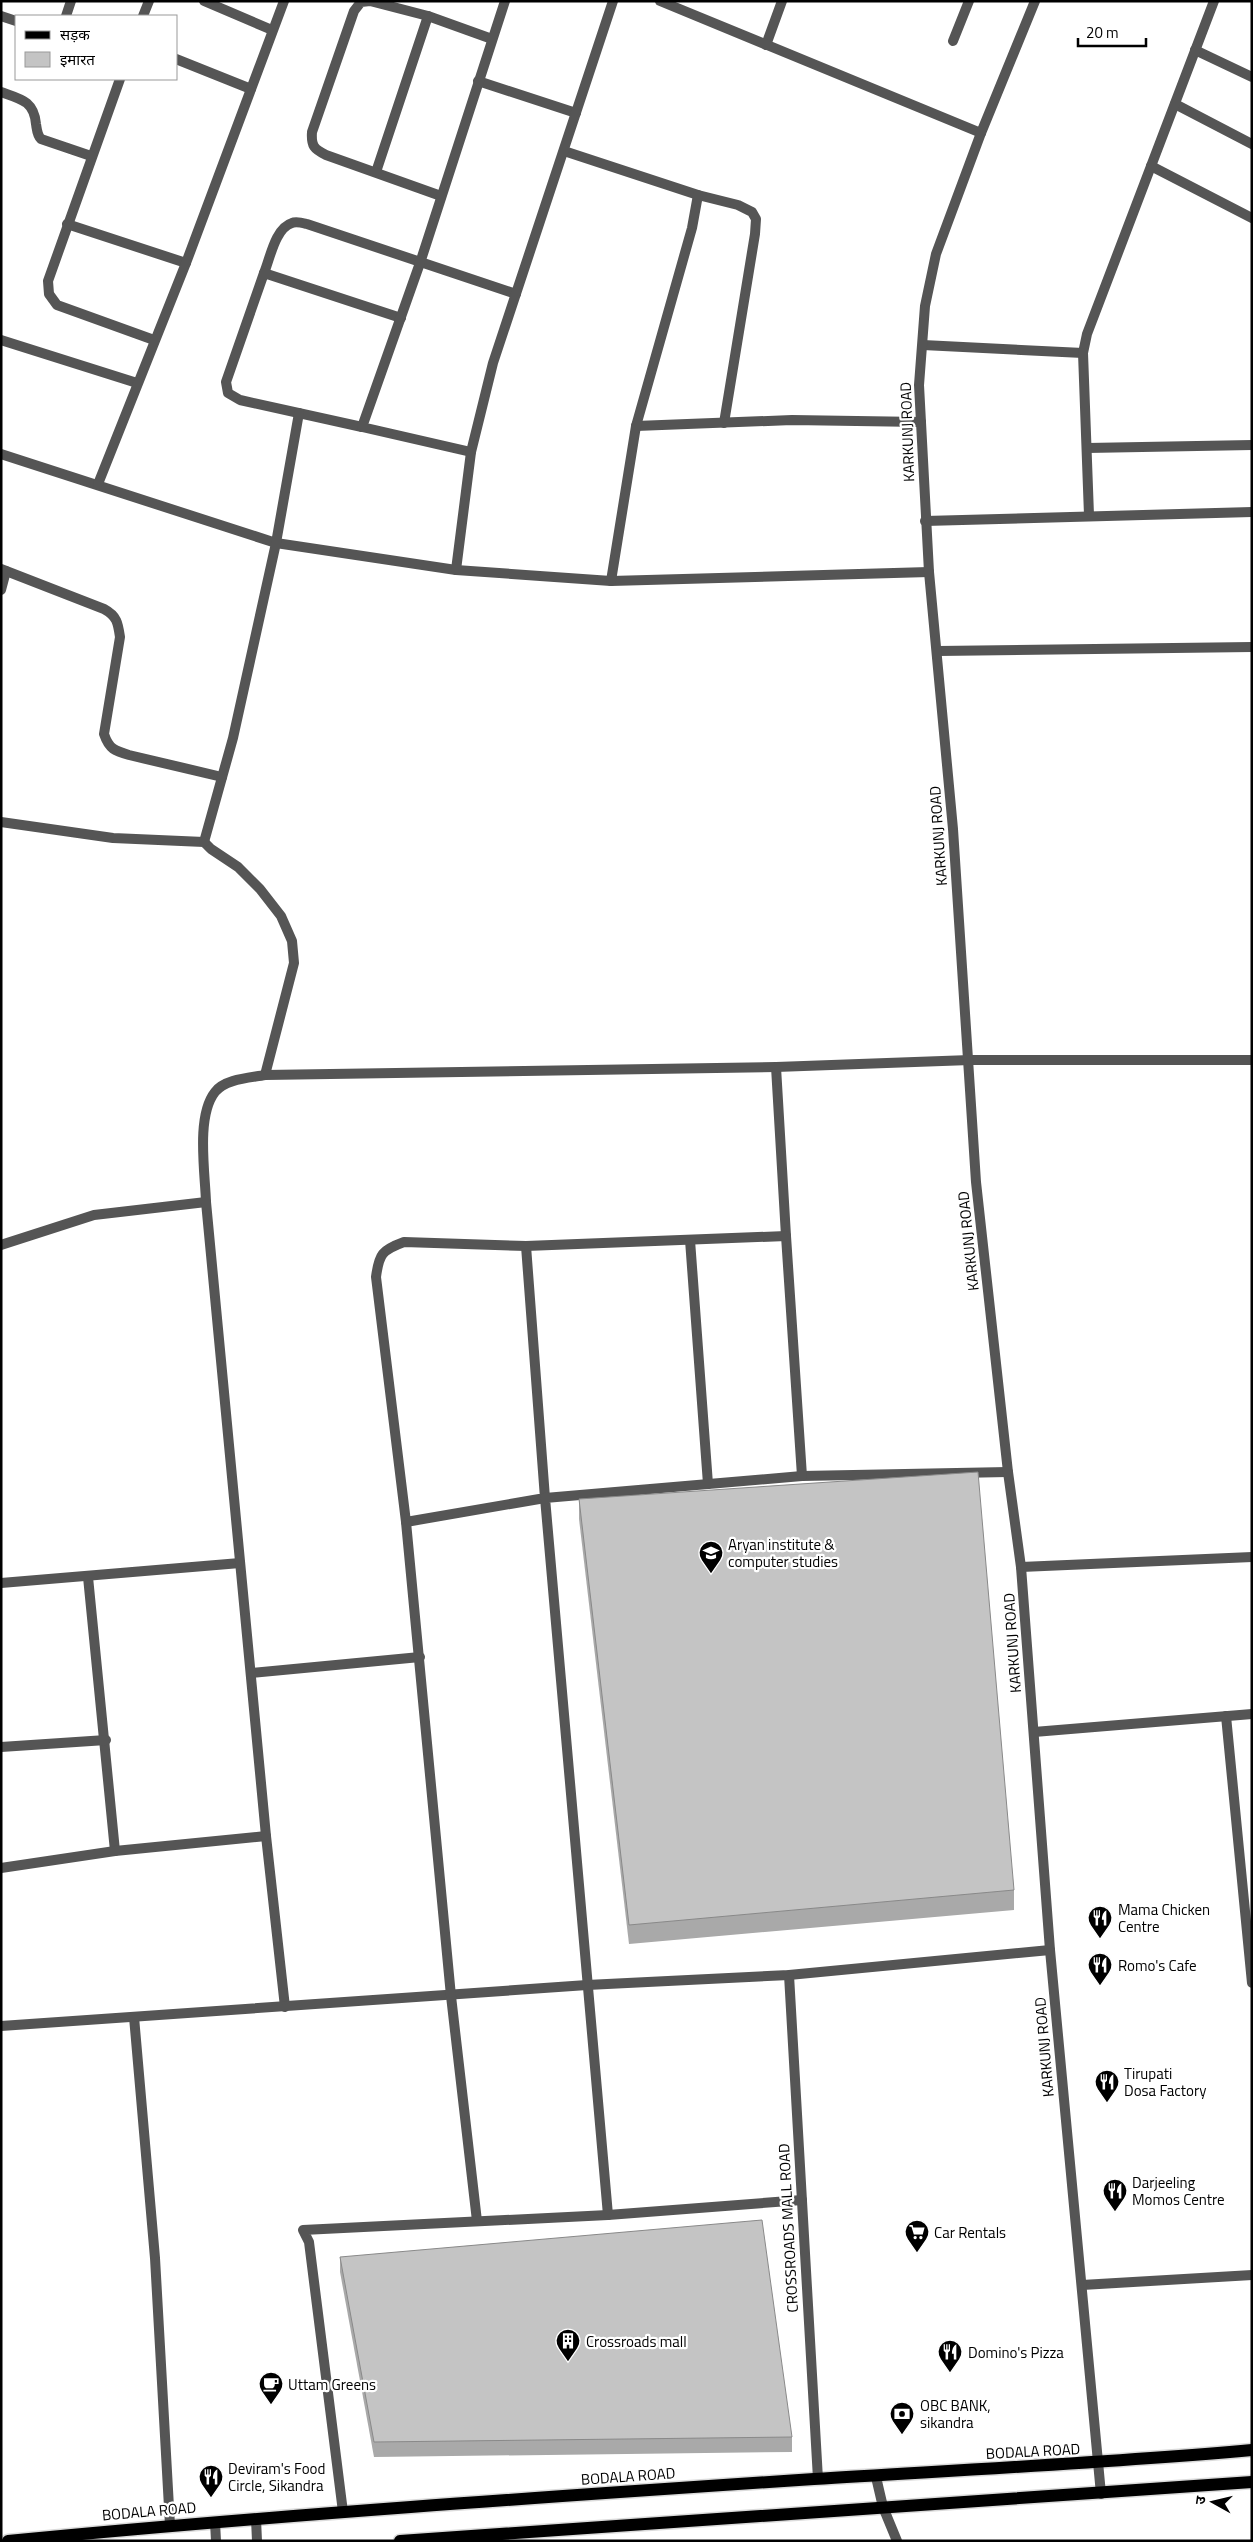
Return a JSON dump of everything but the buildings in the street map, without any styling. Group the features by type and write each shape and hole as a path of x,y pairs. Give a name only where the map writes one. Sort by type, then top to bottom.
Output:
{"main road":[{"name":"BODALA ROAD","path":"8,2541 256,2518 818,2479 1098,2463 1252,2450"},
{"path":"400,2541 883,2507 1101,2494 1252,2482"}],"street":[{"path":"66,15 71,1"},
{"path":"143,15 149,1"},
{"path":"204,1 272,30"},
{"path":"98,484 186,263 284,1"},
{"path":"441,196 315,149 312,143 312,132 354,10 361,2 370,1 428,16 492,40"},
{"path":"362,427 420,263 505,1"},
{"path":"456,570 471,452 493,363 613,1"},
{"path":"660,1 981,133"},
{"path":"766,45 782,1"},
{"path":"953,41 969,1"},
{"name":"KARKUNJ ROAD","path":"1035,1 981,133 936,254 925,306 919,385 925,521 938,651 970,1060 976,1182 1008,1472 1021,1567 1050,1950 1101,2494"},
{"path":"1089,516 1083,353 1087,334 1214,1"},
{"path":"1,16 15,21"},
{"path":"376,172 428,16"},
{"path":"1195,50 1252,77"},
{"path":"178,60 251,89"},
{"path":"120,80 48,281 49,294 57,304 154,340"},
{"path":"478,80 576,113"},
{"path":"1,92 30,105 35,110 38,135 41,139 91,156"},
{"path":"1175,104 1252,144"},
{"path":"564,151 752,212 756,219 724,423"},
{"path":"1151,166 1252,218"},
{"path":"611,581 636,426 692,228 698,195"},
{"path":"471,452 240,400 228,393 226,382 278,236 284,227 293,222 307,224 516,294"},
{"path":"67,224 186,263"},
{"path":"264,273 400,318"},
{"path":"1,340 137,383"},
{"path":"922,345 1083,353"},
{"path":"204,842 222,777 276,543 299,413"},
{"path":"636,426 792,420 921,422"},
{"path":"1087,448 1252,445"},
{"path":"1,454 276,543 456,570 611,581 929,572"},
{"path":"925,521 1252,512"},
{"path":"1,590 4,570 113,614 118,622 120,637 104,734 108,746 114,751 129,756 222,777"},
{"path":"938,651 1252,647"},
{"path":"1,822 113,838 204,842 211,850 238,867 260,889 281,916 292,941 294,963 265,1075"},
{"path":"285,2007 266,1836 206,1202 204,1143 206,1111 215,1091 232,1081 265,1075 776,1067 970,1060 1252,1060"},
{"path":"776,1067 802,1476"},
{"path":"1,1245 94,1215 206,1202"},
{"path":"476,2221 451,1996 406,1522 376,1277 379,1258 388,1248 404,1242 526,1246 786,1236"},
{"path":"690,1240 708,1484"},
{"path":"526,1246 545,1498 608,2215"},
{"path":"406,1522 545,1498 802,1476 1008,1472"},
{"path":"1021,1567 1252,1557"},
{"path":"1,1583 240,1563"},
{"path":"88,1577 106,1740 115,1851"},
{"path":"252,1673 420,1657"},
{"path":"1034,1732 1252,1714"},
{"path":"1226,1716 1247,1883 1252,1983"},
{"path":"1,1746 106,1740"},
{"path":"1,1868 115,1851 266,1836"},
{"path":"1,2026 587,1985 789,1975 1050,1950"},
{"name":"CROSSROADS MALL ROAD","path":"789,1975 818,2479"},
{"path":"134,2017 155,2258 170,2525"},
{"path":"343,2512 309,2242 303,2230 608,2215 802,2200"},
{"path":"1082,2285 1252,2275"},
{"path":"876,2476 883,2507 897,2541"},
{"path":"256,2518 257,2541"},
{"path":"215,2522 216,2541"}],"place":[{"name":"Aryan institute & computer studies","path":"711,1574"},
{"name":"Mama Chicken Centre","path":"1100,1939"},
{"name":"Romo's Cafe","path":"1100,1986"},
{"name":"Tirupati Dosa Factory","path":"1107,2103"},
{"name":"Darjeeling Momos Centre","path":"1115,2212"},
{"name":"Car Rentals","path":"917,2253"},
{"name":"Crossroads mall","path":"568,2362"},
{"name":"Domino's Pizza","path":"950,2373"},
{"name":"Uttam Greens","path":"271,2405"},
{"name":"OBC BANK, sikandra","path":"902,2435"},
{"name":"Deviram's Food Circle, Sikandra","path":"211,2498"}]}
